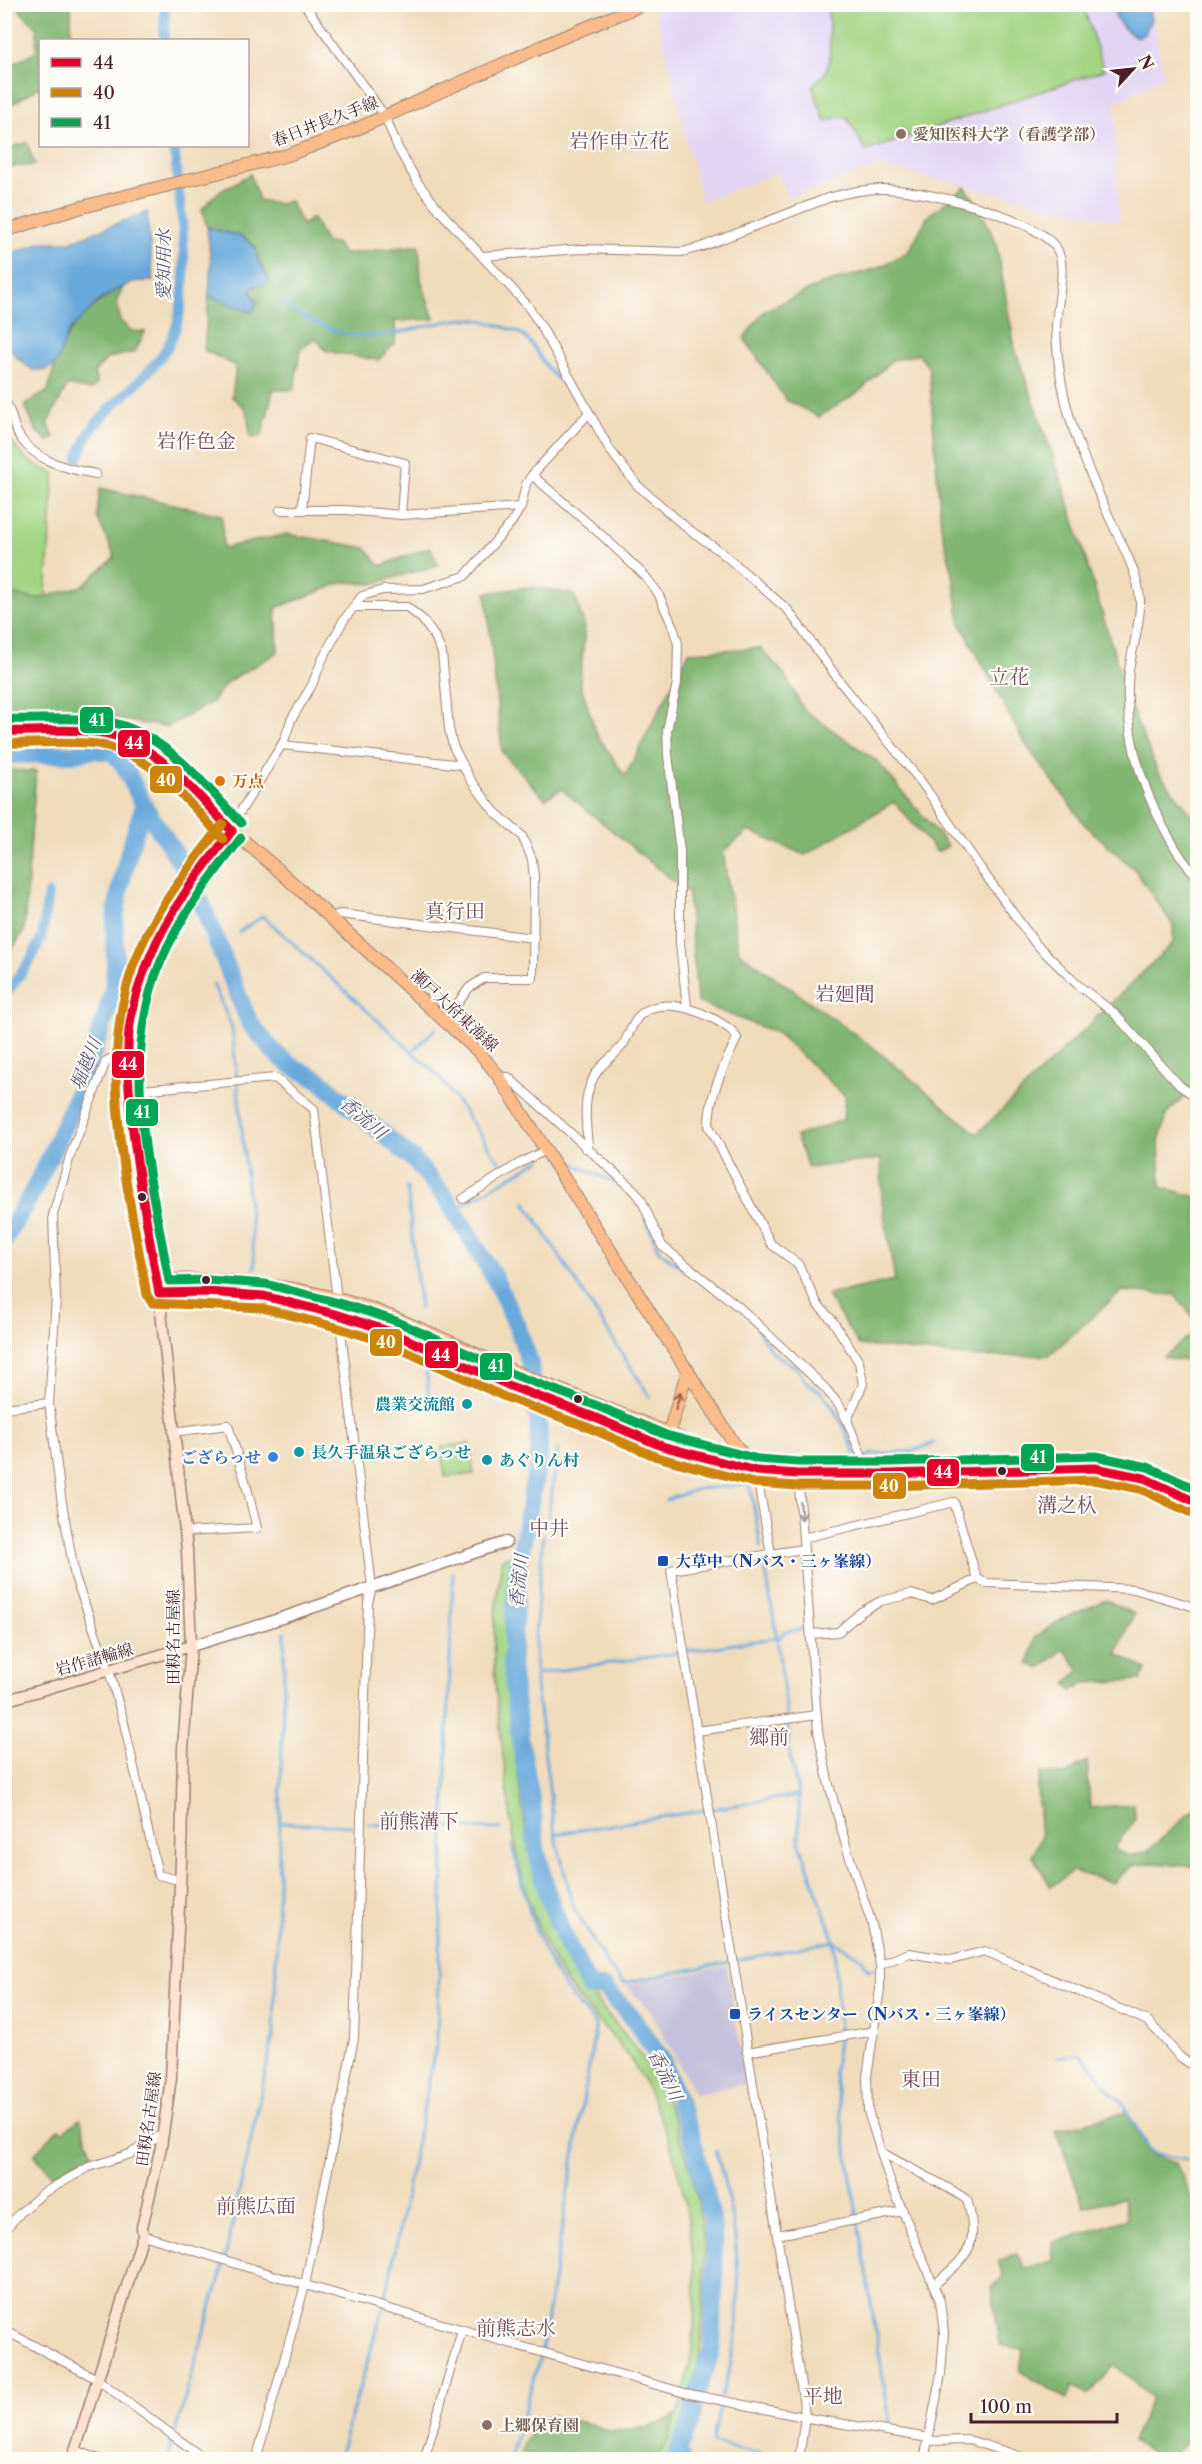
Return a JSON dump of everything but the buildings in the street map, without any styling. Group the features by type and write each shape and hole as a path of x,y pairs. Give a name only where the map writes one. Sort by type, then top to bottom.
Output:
{"main road":[{"name":"春日井長久手線","path":"4,231 82,207 288,155 385,116 644,4"},
{"name":"瀬戸大府東海線","path":"4,730 99,732 122,737 154,755 232,831 480,1053 499,1077 735,1444 756,1472"},
{"name":"田籾名古屋線","path":"73,2455 142,2235 163,2134 171,2078 183,1748 191,1646 185,1532 158,1287 136,1148 128,1050 131,1022 153,949 204,868 232,831"},
{"path":"158,1287 206,1278 266,1283 368,1308 519,1373 669,1432 756,1472"},
{"path":"158,1287 264,1296 339,1315 391,1332 524,1392 662,1446 756,1472 868,1474 1095,1468 1144,1478 1197,1503"},
{"path":"669,1432 688,1370"},
{"name":"岩作諸輪線","path":"4,1701 191,1646"}],"street":[{"path":"304,4 385,116 398,148 418,183 440,211 526,304 610,450 637,485 687,528 721,552 788,610 841,683 922,783 981,870 1035,943 1079,986 1114,1012 1180,1086 1197,1098"},
{"path":"483,255 581,249 682,252 702,247 842,193 881,189 939,196 988,210 1044,236 1058,251 1060,263 1056,324 1057,357 1063,390 1093,481 1133,570 1140,599 1138,626 1129,670 1127,709 1133,750 1150,801 1178,854 1197,877"},
{"path":"4,399 17,431 28,447 42,458 96,474"},
{"path":"232,831 234,822 282,745 291,720 312,685 322,660 353,607 362,596 383,590 423,589 465,576 511,523 521,507 526,484 532,475 589,413"},
{"path":"302,509 310,438 405,463 401,515"},
{"path":"532,475 606,538 645,576 658,593 673,627 678,645 678,683 667,730 680,851 680,943 687,1007"},
{"path":"280,510 346,510 401,515 521,507"},
{"path":"353,607 407,606 422,619 442,653 449,729 453,746 470,779 494,811 522,836 532,859 534,877 533,978 484,978 469,988 450,1011 445,1022"},
{"path":"282,745 463,765"},
{"path":"330,918 340,914 534,938"},
{"path":"585,1148 588,1144 584,1103 598,1070 616,1054 628,1038 639,1015 658,1006 687,1007 726,1025 737,1038 718,1080 709,1107 709,1126 771,1244 798,1264 818,1305 832,1320 859,1362 863,1383 847,1420"},
{"path":"128,1050 106,1061 70,1156 53,1215 56,1298 49,1403 61,1497 75,1577 109,1671 127,1736 158,1875 179,1880"},
{"path":"130,1091 275,1077 314,1109 337,1299"},
{"path":"499,1077 508,1077 609,1167 641,1199 662,1246 739,1307 824,1386 847,1420 868,1474"},
{"path":"463,1199 520,1163 546,1150"},
{"path":"256,2460 305,2284 354,2038 368,1603 372,1587 339,1315"},
{"path":"4,1408 49,1403"},
{"path":"173,1432 228,1425 257,1528 185,1532"},
{"path":"756,1472 771,1554"},
{"path":"798,1474 817,1715 828,1781 847,1849 872,1924 880,1965 880,1989 867,2077 868,2111 903,2211 940,2301 944,2333 941,2374 924,2460"},
{"path":"803,1538 954,1502 977,1579"},
{"path":"191,1646 267,1623 506,1542"},
{"path":"800,2460 805,2416 671,1570 803,1549"},
{"path":"811,1634 838,1632 861,1612 881,1600 911,1594 932,1600 977,1579 986,1583 1134,1589 1197,1608"},
{"path":"696,1731 817,1715"},
{"path":"880,1965 909,1953 951,1960 985,1951 1148,2021 1180,2057 1197,2069"},
{"path":"747,2052 875,2031"},
{"path":"4,2231 43,2193 89,2167 130,2154 163,2134"},
{"path":"880,2150 906,2167 955,2191 967,2200 972,2227 970,2249 964,2258 934,2284"},
{"path":"777,2235 903,2211"},
{"path":"142,2235 462,2330 685,2393 929,2439 969,2440 1031,2460"},
{"path":"4,2330 97,2379 206,2460"},
{"path":"424,2460 462,2330"},
{"path":"73,2455 101,2460"}],"shaded area":[{"name":"愛知医科大学（看護学部）","path":"654,5 1150,5 1164,76 1115,103 1119,222 880,166 788,198 778,172 702,202"},
{"path":"727,1966 746,2084 695,2094 649,2009 625,1985"}],"green space":[{"path":"20,5 71,5 71,39 39,39 39,88 5,108 5,66 36,52 37,28 20,11"},
{"path":"828,5 1083,5 1104,70 866,151 848,119 839,117 825,121 812,85 824,74 830,60"},
{"path":"27,143 35,165 10,167 5,162 5,153 12,147"},
{"path":"250,174 259,200 280,204 290,201 302,225 313,218 326,243 336,243 344,254 419,245 421,280 434,319 395,321 395,343 378,360 326,351 315,338 300,350 294,390 273,390 262,436 251,438 246,409 232,397 236,366 204,350 209,296 252,312 250,292 254,287 266,284 269,280 258,259 255,246 242,237 207,227 202,209 216,194"},
{"path":"965,187 977,203 996,242 1015,349 1064,488 1130,705 1158,772 1197,821 1197,1085 1167,1113 1159,1141 1161,1187 1197,1197 1197,1322 1175,1295 1122,1291 1049,1355 974,1357 859,1345 827,1295 895,1280 882,1202 881,1159 808,1168 796,1136 843,1120 845,1096 777,1033 697,1002 688,893 561,789 545,799 502,752 486,593 528,587 574,594 585,627 580,683 597,735 625,776 689,652 760,648 784,674 804,710 877,761 948,846 937,852 894,802 805,855 749,831 723,852 739,952 873,1047 977,1134 1173,943 1173,925 1135,870 1086,826 1024,742 960,623 953,574 941,526 929,368 918,354 892,360 860,391 819,417 786,400 744,338 764,311 822,284 878,268 908,252 928,216"},
{"path":"124,286 117,300 120,321 132,331 145,332 135,352 108,358 94,372 97,384 90,390 68,385 48,422 54,438 48,441 36,431 25,405 48,391 58,356 72,328 94,306"},
{"path":"4,427 24,456 37,466 54,473 45,608 5,595"},
{"path":"100,488 222,515 223,548 287,534 366,548 380,566 430,547 438,565 372,584 344,582 276,608 278,652 227,682 212,702 167,727 93,716 5,708 5,593 37,599 82,586 115,557 97,517"},
{"path":"5,770 36,771 24,931 5,960"},
{"path":"1197,1330 1197,1363 1163,1357"},
{"path":"469,1443 474,1474 445,1477 442,1447"},
{"path":"513,1555 505,1627 506,1666 520,1796 537,1883 550,1925 571,1965 636,2049 659,2084 684,2148 700,2215 704,2245 701,2345 693,2394 686,2417 666,2459 656,2459 676,2417 689,2369 694,2318 694,2266 687,2213 676,2162 659,2115 639,2073 623,2049 563,1978 541,1933 525,1888 514,1841 494,1664 495,1617 502,1559"},
{"path":"1106,1600 1134,1614 1117,1654 1146,1669 1141,1680 1084,1683 1072,1691 1066,1683 1080,1670 1064,1649 1040,1668 1028,1664 1036,1637 1062,1619"},
{"path":"1087,1761 1090,1808 1134,1804 1135,1820 1114,1848 1129,1856 1148,1851 1197,1806 1197,1867 1153,1863 1131,1866 1113,1883 1072,1871 1051,1887 1032,1855 1041,1838 1037,1788 1041,1773 1065,1775"},
{"path":"1126,2112 1151,2155 1176,2163 1197,2209 1197,2440 1183,2445 1170,2459 1161,2459 1132,2441 1152,2398 1115,2365 1089,2394 1072,2386 1067,2399 1020,2371 1023,2349 1000,2345 992,2288 1003,2276 998,2261 1017,2254 1025,2268 1053,2261 1052,2243 1128,2219 1123,2198 1084,2207 1056,2130"},
{"path":"80,2119 92,2154 52,2176 34,2154 58,2129 63,2131"},
{"path":"549,2415 594,2425 609,2431 650,2427 675,2416 669,2439 656,2459 544,2459 520,2452 536,2421"}],"water":[{"path":"1112,5 1148,5 1151,19 1145,34 1137,37 1127,31 1115,15"},
{"path":"147,212 153,281 138,281 101,299 69,331 56,364 46,370 33,370 17,358 5,340 5,256 43,242 70,242"},
{"path":"207,227 242,237 255,247 269,281 250,291 257,302 252,312 209,296 211,262"}],"waterway":[{"name":"愛知用水","path":"164,39 165,4"},
{"name":"愛知用水","path":"78,458 92,429 156,363 175,331 181,307 184,252 174,147"},
{"path":"279,301 303,317 329,329 357,335 386,335 457,320 473,319 492,323 523,335 552,374 570,387"},
{"name":"香流川","path":"4,755 72,754 94,750 112,752 123,764 144,806 183,866 203,907 249,1022 273,1051 290,1065 319,1080 414,1160 447,1199 495,1279 517,1326 530,1363 532,1391 538,1421 539,1456 518,1567 511,1666 521,1744 532,1804 536,1848 547,1892 562,1932 589,1987 604,1988 631,2016 662,2060 691,2134 712,2219 715,2265 712,2349 694,2403 691,2422 678,2450 682,2460"},
{"name":"堀越川","path":"4,1241 34,1189 59,1136 105,1018 114,985 115,921 119,892 144,806"},
{"name":"愛知用水","path":"4,997 31,959 42,936 48,894"},
{"path":"239,932 263,916 439,1076 504,1168"},
{"path":"213,984 232,1027 255,1268"},
{"path":"412,1052 436,1028"},
{"path":"561,1158 613,1182 634,1196"},
{"path":"454,1210 541,1159"},
{"path":"407,1187 420,1309"},
{"path":"525,1202 650,1397"},
{"path":"645,1218 659,1251 690,1273"},
{"path":"757,1329 772,1352 797,1368 806,1382 821,1392 830,1403 855,1453 865,1458 872,1454 913,1451 934,1443"},
{"path":"425,1359 430,1406"},
{"path":"548,1516 558,1450"},
{"path":"666,1500 698,1489 750,1484 761,1547"},
{"path":"543,1536 535,1638 536,1685 555,1834 573,1906 607,1964 623,1983 834,1941 862,1959 868,1970 873,1969"},
{"path":"764,1561 777,1638 790,1758 799,1795 799,1841 834,1941 839,2032 834,2071 890,2422"},
{"path":"338,2460 384,2306 437,2040 453,1573"},
{"path":"536,1674 781,1637 783,1632 803,1629"},
{"path":"167,2460 224,2263 274,2033 285,1632"},
{"path":"555,1834 799,1795"},
{"path":"279,1823 352,1826"},
{"path":"368,1824 500,1829"},
{"path":"510,2460 541,2353 596,2024 574,2000 553,1969 545,1952 532,1917 512,1845"},
{"path":"1058,2057 1080,2054 1091,2065 1111,2093 1121,2101 1149,2150 1155,2154 1198,2161"},
{"path":"716,2151 731,2211 738,2274 736,2336 721,2396"},
{"path":"720,2406 712,2443 792,2460"}],"transit line":[{"name":"41","path":"5,719 97,720 119,724 140,733 177,758 241,823"},
{"name":"44","path":"4,731 97,732 137,745 155,756 188,784 232,831"},
{"name":"40","path":"4,743 97,744 135,757 167,781 223,839"},
{"name":"40","path":"223,824 177,884 148,932 126,990 118,1033 116,1076 118,1121 131,1210 147,1295 152,1303 262,1308 336,1327 387,1343 505,1397 587,1427 657,1457 754,1483 798,1486 888,1486 1094,1480 1140,1489 1193,1514"},
{"name":"44","path":"232,831 197,876 166,923 143,975 130,1021 128,1065 132,1122 159,1293 207,1292 264,1296 339,1315 391,1332 510,1386 591,1416 662,1446 756,1471 798,1474 888,1474 1095,1468 1144,1478 1198,1503"},
{"name":"41","path":"241,838 177,928 161,961 148,999 142,1039 140,1079 142,1120 147,1161 169,1281 208,1280 266,1284 343,1304 396,1321 515,1375 666,1435 758,1459 798,1462 888,1462 1096,1456 1148,1467 1198,1490"}],"place":[{"name":"愛知医科大学（看護学部）","path":"901,134"},
{"name":"万点","path":"220,781"},
{"name":"農業交流館","path":"467,1404"},
{"name":"長久手温泉ござらっせ","path":"299,1452"},
{"name":"ござらっせ","path":"273,1457"},
{"name":"あぐりん村","path":"487,1460"},
{"name":"大草中（Nバス・三ヶ峯線）","path":"663,1561"},
{"name":"ライスセンター（Nバス・三ヶ峯線）","path":"735,2014"},
{"name":"上郷保育園","path":"487,2425"}],"district":[{"name":"岩作申立花","path":"619,141"},
{"name":"岩作色金","path":"196,441"},
{"name":"立花","path":"1009,677"},
{"name":"真行田","path":"455,911"},
{"name":"岩廻間","path":"845,994"},
{"name":"溝之杁","path":"1067,1505"},
{"name":"中井","path":"549,1528"},
{"name":"郷前","path":"769,1737"},
{"name":"前熊溝下","path":"419,1821"},
{"name":"東田","path":"921,2079"},
{"name":"前熊広面","path":"256,2206"},
{"name":"前熊志水","path":"516,2328"},
{"name":"平地","path":"823,2396"}]}
